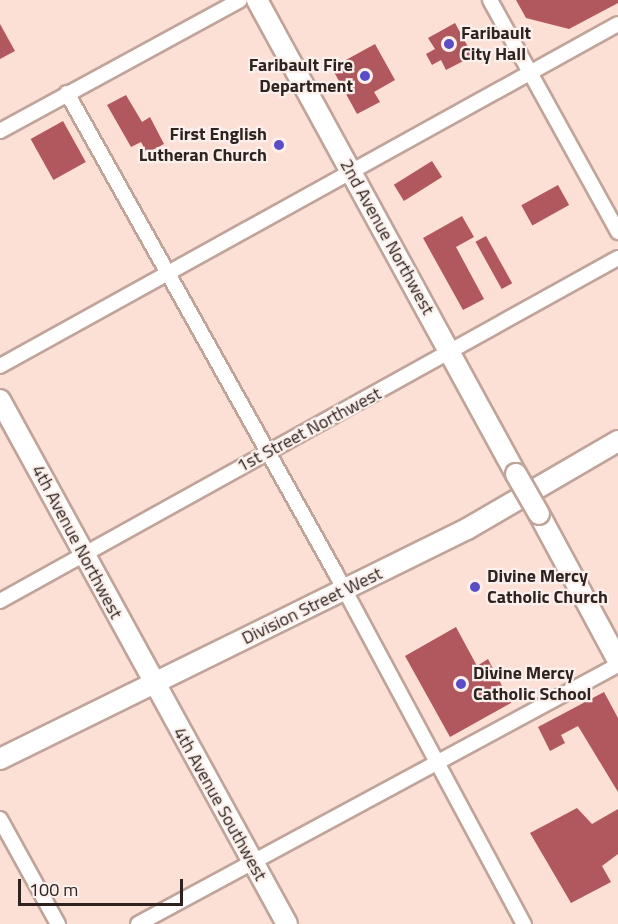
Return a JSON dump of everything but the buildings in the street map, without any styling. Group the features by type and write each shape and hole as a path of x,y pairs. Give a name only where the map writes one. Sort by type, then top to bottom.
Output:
{"street":[{"path":"0,130 240,0"},
{"name":"2nd Avenue Northwest","path":"257,0 349,170 453,353 618,663"},
{"path":"490,0 618,232"},
{"path":"0,366 349,170 618,24"},
{"path":"67,93 265,454 344,590 524,924"},
{"name":"1st Street Northwest","path":"0,601 453,353 618,258"},
{"name":"4th Avenue Northwest","path":"0,400 154,684"},
{"name":"Division Street West","path":"0,759 511,506 618,441"},
{"path":"138,924 438,763 618,663"},
{"name":"4th Avenue Southwest","path":"154,684 287,924"},
{"path":"0,819 58,924"}],"place":[{"name":"Faribault City Hall","path":"449,44"},
{"name":"Faribault Fire Department","path":"365,76"},
{"name":"First English Lutheran Church","path":"279,145"},
{"name":"Divine Mercy Catholic Church","path":"475,587"},
{"name":"Divine Mercy Catholic School","path":"461,684"}]}
